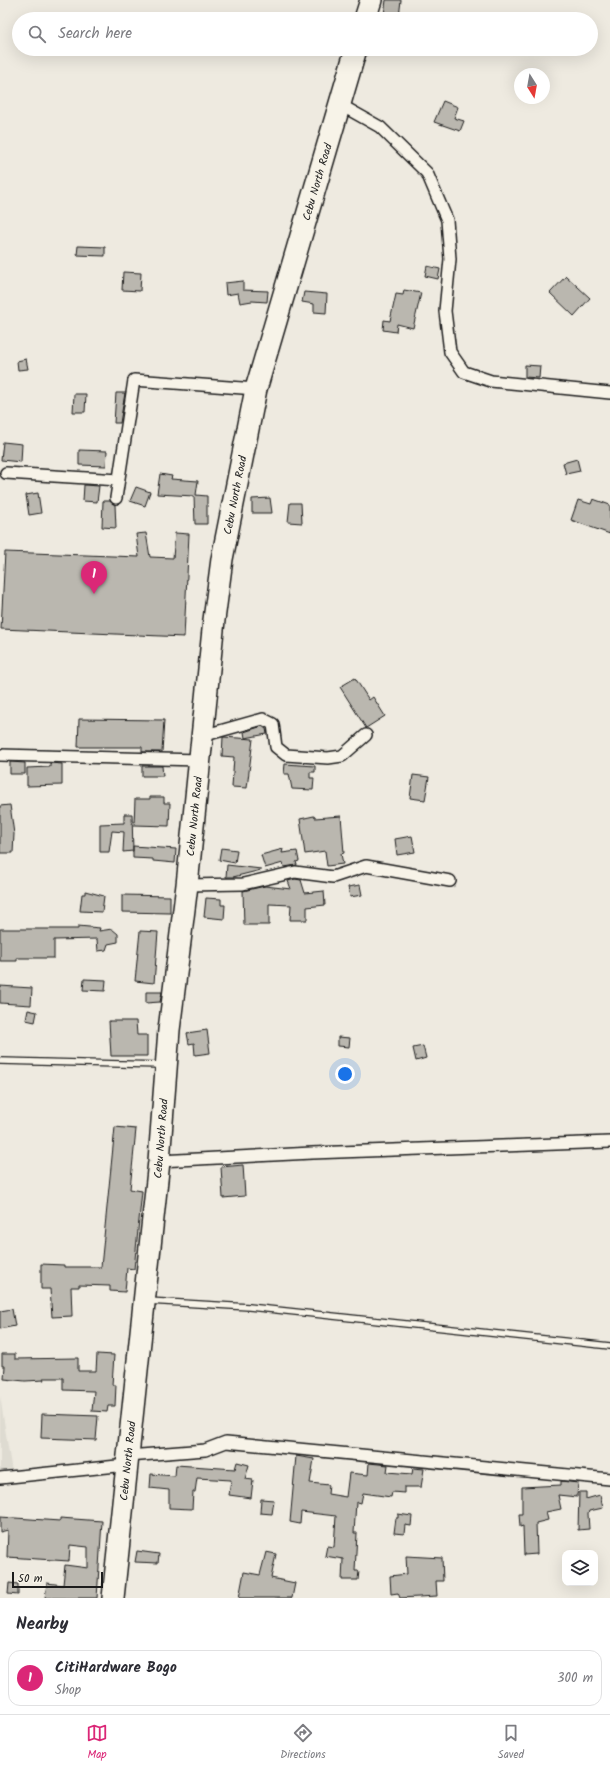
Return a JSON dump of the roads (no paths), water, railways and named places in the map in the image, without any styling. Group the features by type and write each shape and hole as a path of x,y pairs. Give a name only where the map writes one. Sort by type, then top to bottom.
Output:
{"highway":[{"path":"367,12 371,0"},
{"name":"Cebu North Road","path":"113,1598 159,1161 169,1030 187,884 214,620 222,559 256,389 354,56"}],"street":[{"path":"339,104 380,127 427,173 447,220 450,259 445,311 450,352 464,372 491,381 610,393"},
{"path":"116,498 134,380 256,389"},
{"path":"6,473 119,480"},
{"path":"202,736 263,719 273,724 276,747 286,755 328,758 342,756 366,735"},
{"path":"0,755 200,760"},
{"path":"187,884 243,884 295,872 333,877 366,866 450,881"},
{"path":"159,1161 312,1152 610,1142"},
{"path":"0,1478 205,1450 226,1442 610,1479"}],"lane":[{"path":"0,1061 166,1065"},
{"path":"144,1301 249,1307 610,1346"}],"place":[{"name":"CitiHardware Bogo","path":"94,594"}]}
